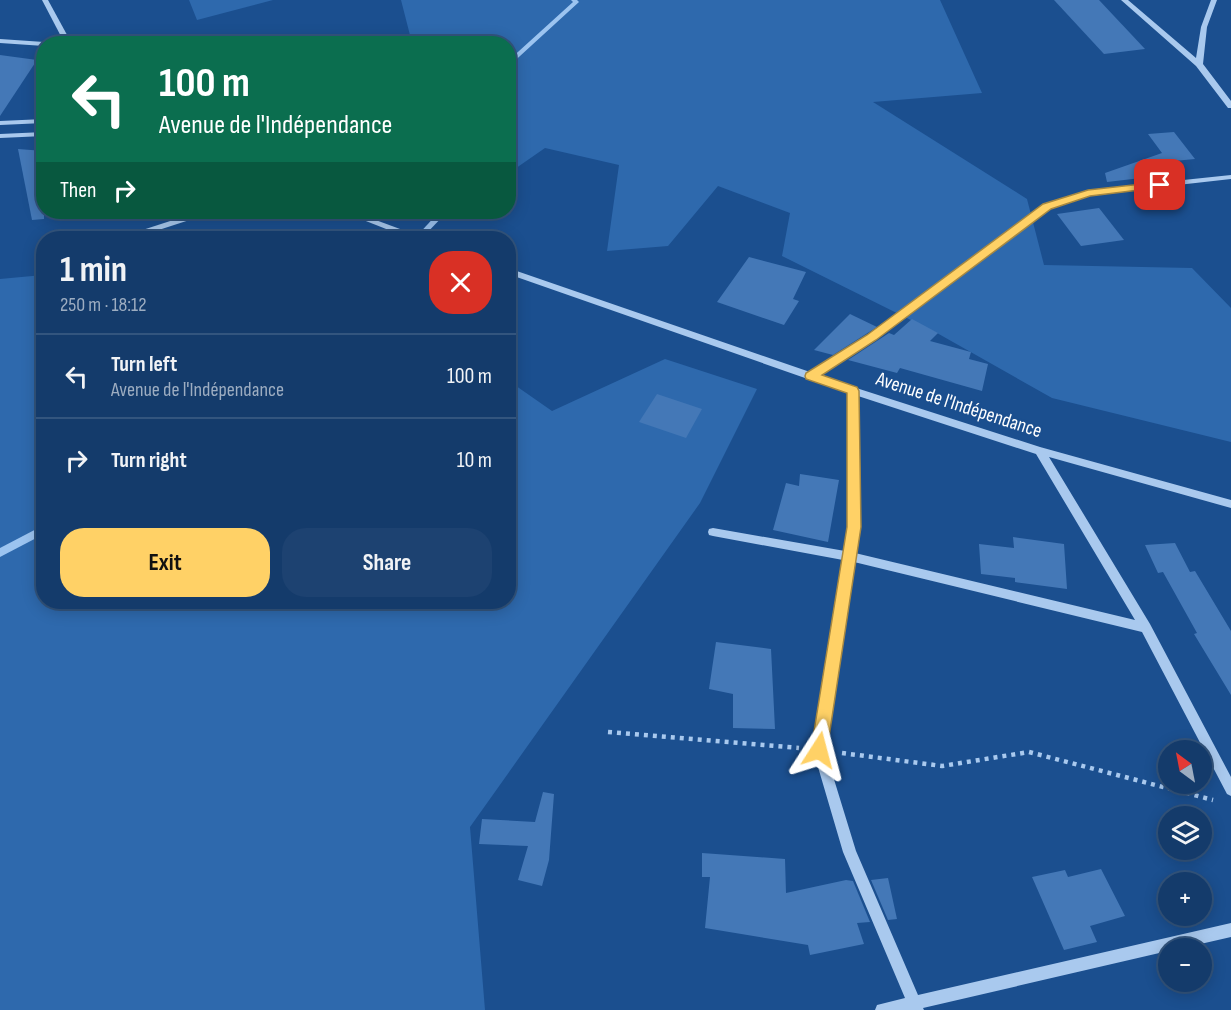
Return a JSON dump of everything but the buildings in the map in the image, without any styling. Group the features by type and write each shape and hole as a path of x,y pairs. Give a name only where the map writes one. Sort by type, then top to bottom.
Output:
{"street":[{"path":"45,0 65,36"},
{"path":"1124,0 1199,64 1231,106"},
{"path":"1199,64 1204,27 1214,0"},
{"path":"0,40 36,44"},
{"path":"0,123 36,121"},
{"path":"0,136 36,134"},
{"path":"811,376 872,338 1047,207 1088,193 1231,177"},
{"path":"148,231 184,219"},
{"path":"365,219 396,231"},
{"name":"Avenue de l'Indépendance","path":"516,274 853,391 1040,451 1231,504"},
{"path":"853,391 854,527 819,750 850,852 915,1006"},
{"path":"1040,451 1146,628 1231,790"},
{"path":"713,532 849,556 1146,628"},
{"path":"882,1010 915,1006 1231,930"}],"path":[{"path":"608,732 819,750 942,766 1029,752 1220,802"}],"shaded area":[{"path":"189,0 273,0 197,20"},
{"path":"401,0 940,0 982,93 873,102 1027,199 1044,265 1192,268 1231,308 1231,442 1052,398 937,333 782,256 790,213 718,186 668,246 607,251 619,165 545,148 516,168 516,36 410,36"},
{"path":"36,276 36,609 516,609 516,386 552,411 665,359 757,389 700,503 470,827 485,1010 0,1010 0,279"}],"waterway":[{"path":"516,58 576,2 574,0"},
{"path":"425,231 436,219"},
{"path":"0,553 36,533"}],"route":[{"path":"819,750 854,527 853,391 811,376 872,338 1047,207 1088,193 1160,185"}]}
